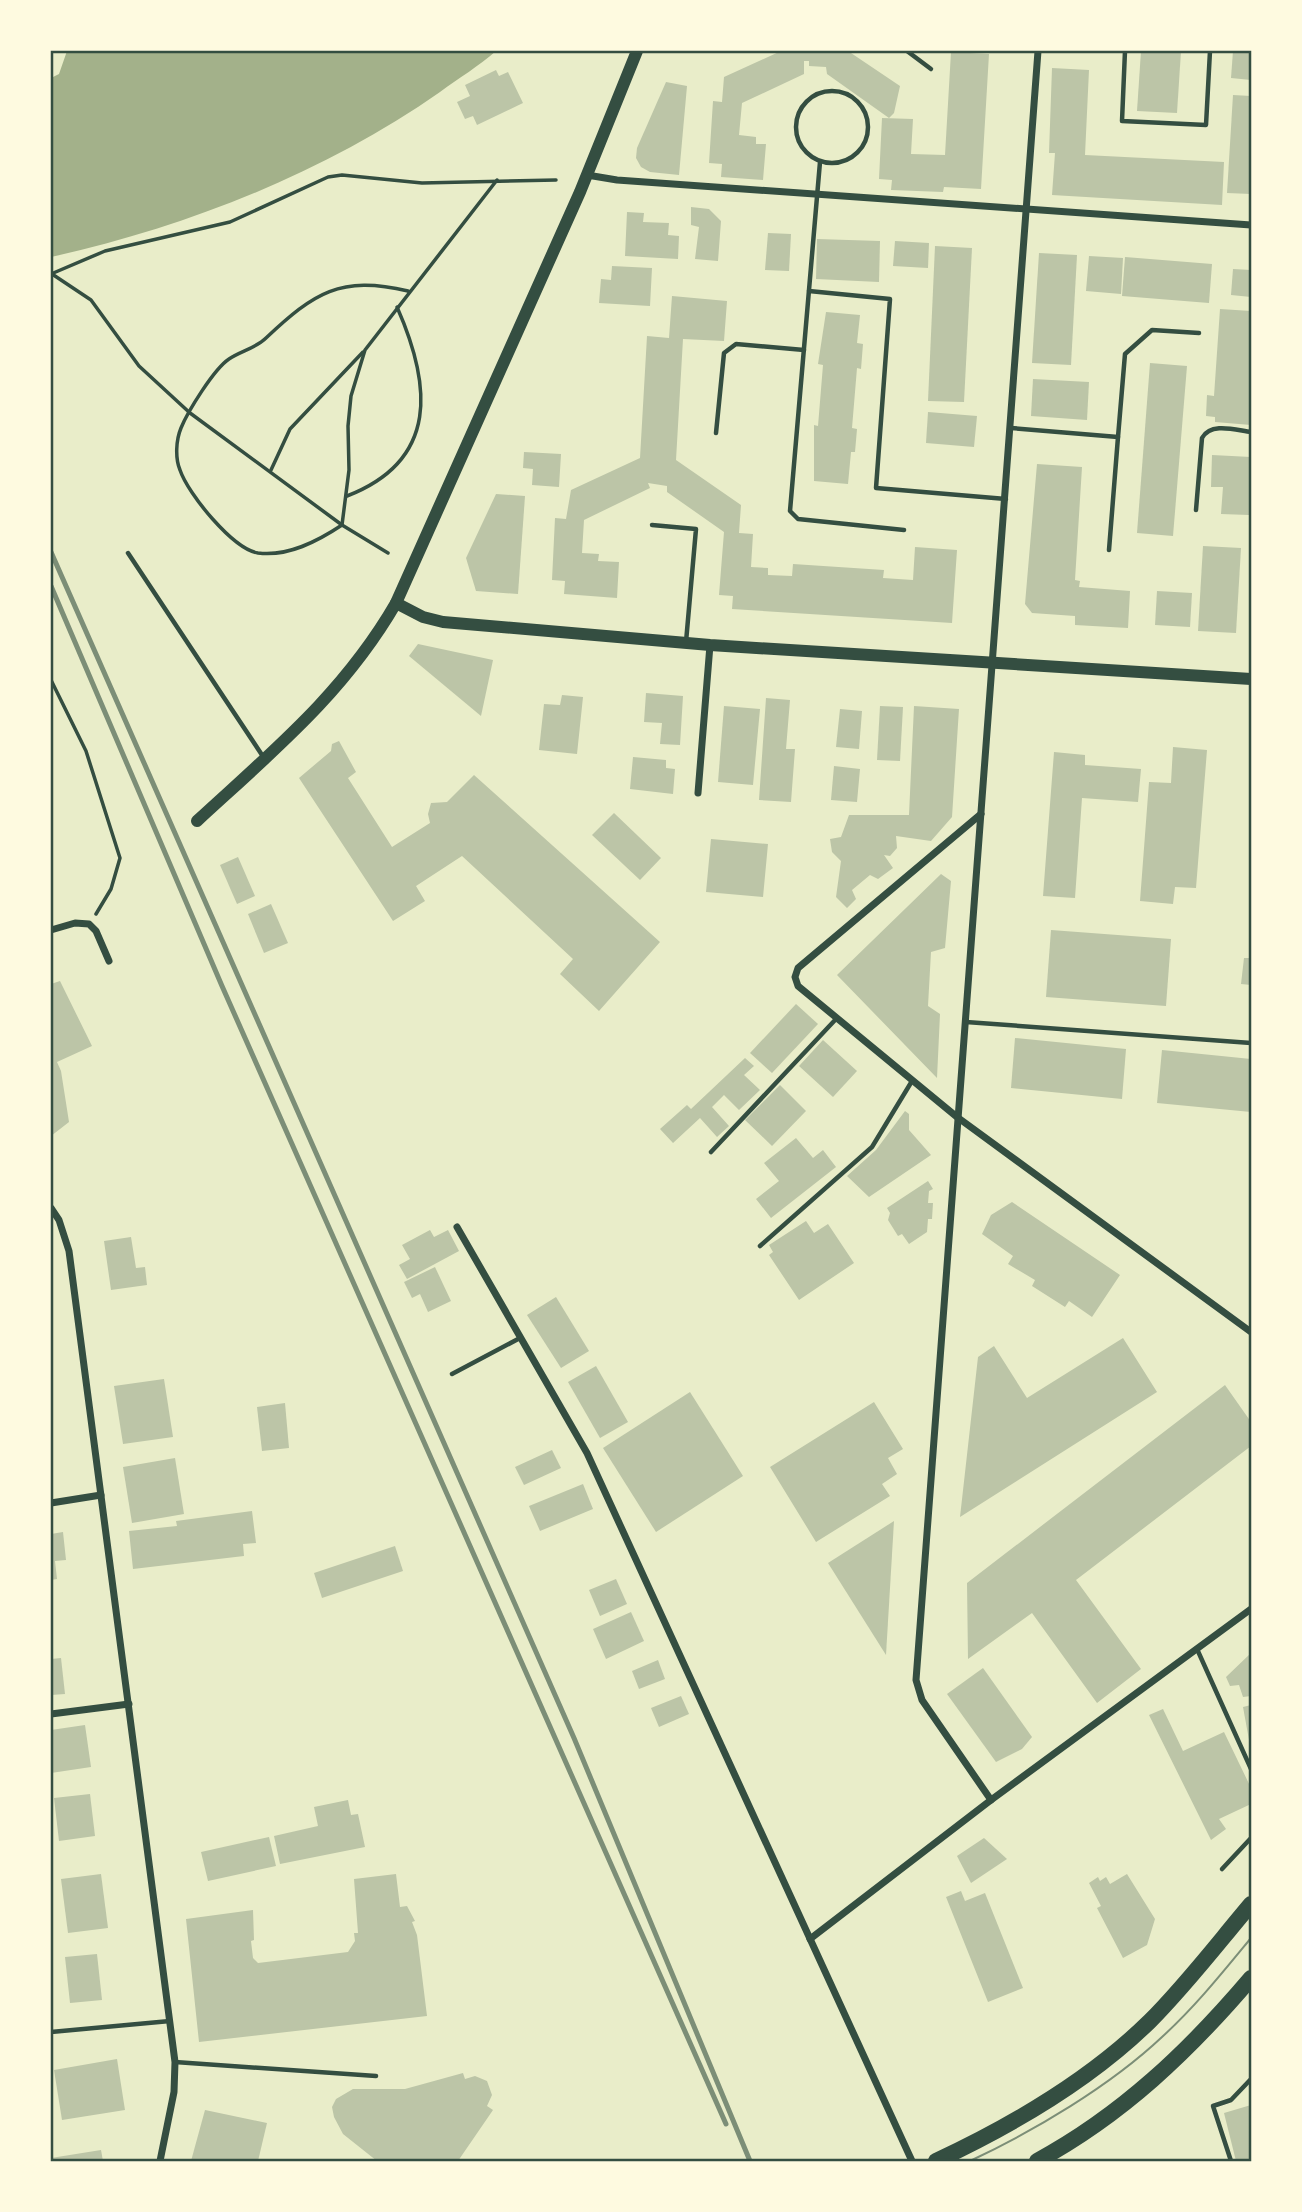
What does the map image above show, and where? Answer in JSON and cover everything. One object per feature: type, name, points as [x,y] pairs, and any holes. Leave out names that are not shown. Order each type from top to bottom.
[{"type":"main road","points":[[936,2161],[996,2132],[1058,2094],[1110,2056],[1147,2024],[1251,1904]]},
{"type":"main road","points":[[1037,2161],[1106,2119],[1177,2061],[1251,1978]]},
{"type":"street","points":[[197,821],[342,683],[397,603],[587,176],[637,51]]},
{"type":"street","points":[[990,1800],[922,1700],[916,1680],[1038,51]]},
{"type":"street","points":[[587,176],[1251,225]]},
{"type":"street","points":[[397,603],[423,617],[443,622],[710,645],[1251,679]]},
{"type":"street","points":[[698,793],[710,645]]},
{"type":"street","points":[[981,814],[798,968],[795,977],[798,986],[957,1117],[1251,1332]]},
{"type":"street","points":[[51,930],[75,923],[89,923],[96,931],[109,961]]},
{"type":"street","points":[[51,1208],[59,1220],[69,1251],[170,2021],[174,2092],[160,2161]]},
{"type":"street","points":[[457,1227],[587,1453],[912,2161]]},
{"type":"street","points":[[51,1503],[101,1495]]},
{"type":"street","points":[[810,1939],[990,1800],[1251,1609]]},
{"type":"street","points":[[51,1713],[129,1704]]},
{"type":"lane","points":[[907,51],[930,69]]},
{"type":"lane","points":[[1125,51],[1122,121],[1206,125],[1210,51]]},
{"type":"lane","points":[[826,91],[849,95],[865,113],[867,137],[854,157],[843,162],[820,163],[809,156],[796,136],[799,112],[805,102],[826,91]]},
{"type":"lane","points":[[820,163],[790,511],[799,519],[904,530]]},
{"type":"lane","points":[[809,291],[890,299],[876,488],[1006,499]]},
{"type":"lane","points":[[1110,550],[1125,354],[1152,330],[1199,334]]},
{"type":"lane","points":[[716,433],[724,353],[728,347],[736,344],[804,350]]},
{"type":"lane","points":[[1011,428],[1118,437]]},
{"type":"lane","points":[[1196,510],[1202,439],[1206,432],[1212,429],[1251,432]]},
{"type":"lane","points":[[652,526],[696,529],[685,643]]},
{"type":"lane","points":[[128,553],[265,759]]},
{"type":"lane","points":[[711,1152],[836,1018]]},
{"type":"lane","points":[[966,1021],[1251,1043]]},
{"type":"lane","points":[[761,1246],[872,1147],[912,1081]]},
{"type":"lane","points":[[452,1374],[520,1338]]},
{"type":"lane","points":[[1197,1649],[1251,1769]]},
{"type":"lane","points":[[1222,1868],[1251,1838]]},
{"type":"lane","points":[[51,2032],[170,2021]]},
{"type":"lane","points":[[174,2062],[376,2076]]},
{"type":"lane","points":[[1231,2161],[1213,2106],[1231,2100],[1251,2079]]},
{"type":"path","points":[[51,274],[105,251],[230,222],[328,177],[342,175],[422,183],[556,180]]},
{"type":"path","points":[[271,470],[290,429],[365,349],[496,180]]},
{"type":"path","points":[[51,274],[91,300],[139,366],[190,413],[271,470],[342,525],[388,554]]},
{"type":"path","points":[[365,349],[351,396],[347,496],[342,525],[326,536],[279,554],[256,553],[241,548],[200,502],[178,468],[177,446],[181,428],[220,366],[259,344],[283,320],[308,302],[343,287],[360,284],[408,291]]},
{"type":"path","points":[[347,496],[378,481],[396,468],[409,452],[418,428],[420,368],[414,346],[396,306]]},
{"type":"path","points":[[51,680],[86,751],[120,858],[104,904],[89,923]]},
{"type":"shaded area","points":[[67,51],[496,51],[396,121],[303,171],[204,213],[102,245],[51,257],[51,78],[59,74]]},
{"type":"building","points":[[781,51],[848,51],[900,86],[894,113],[889,118],[827,74],[826,67],[809,66],[809,61],[804,61],[804,74],[742,103],[739,135],[756,137],[756,144],[766,144],[763,180],[721,177],[722,164],[709,163],[713,101],[722,102],[724,77]]},
{"type":"building","points":[[1141,51],[1181,51],[1177,113],[1137,111]]},
{"type":"building","points":[[1233,51],[1251,51],[1251,80],[1231,78]]},
{"type":"building","points":[[951,52],[989,54],[981,189],[944,187],[943,192],[891,190],[892,180],[879,179],[882,118],[913,119],[911,154],[945,155]]},
{"type":"building","points":[[1052,68],[1089,70],[1085,155],[1224,162],[1222,205],[1052,195],[1055,153],[1049,153]]},
{"type":"building","points":[[496,70],[499,76],[508,72],[523,103],[477,125],[473,116],[465,119],[457,102],[470,96],[465,85]]},
{"type":"building","points":[[666,82],[687,86],[679,175],[650,172],[641,167],[636,158],[637,148]]},
{"type":"building","points":[[1233,95],[1251,96],[1251,194],[1227,193]]},
{"type":"building","points":[[691,207],[709,209],[721,221],[718,261],[695,259],[699,227],[691,225]]},
{"type":"building","points":[[627,212],[644,213],[643,222],[669,223],[668,235],[679,236],[678,259],[625,256]]},
{"type":"building","points":[[768,233],[791,234],[789,271],[765,270]]},
{"type":"building","points":[[817,239],[880,241],[879,282],[816,279]]},
{"type":"building","points":[[895,241],[929,243],[928,268],[893,266]]},
{"type":"building","points":[[935,246],[972,248],[964,402],[928,401]]},
{"type":"building","points":[[1039,253],[1077,255],[1071,365],[1032,363]]},
{"type":"building","points":[[1089,256],[1123,258],[1121,294],[1086,291]]},
{"type":"building","points":[[1125,257],[1212,264],[1209,303],[1122,296]]},
{"type":"building","points":[[612,266],[652,268],[650,306],[599,303],[601,279],[611,280]]},
{"type":"building","points":[[1233,269],[1251,270],[1251,297],[1231,295]]},
{"type":"building","points":[[672,296],[727,301],[724,341],[683,339],[676,460],[741,505],[739,533],[753,534],[751,567],[768,568],[768,575],[792,576],[793,564],[884,570],[883,578],[913,580],[915,547],[957,550],[952,623],[732,609],[733,596],[719,595],[724,532],[667,492],[667,486],[648,483],[650,488],[584,520],[582,553],[599,554],[598,561],[619,562],[617,598],[564,594],[565,581],[552,580],[555,518],[566,519],[571,490],[640,458],[647,336],[669,338]]},
{"type":"building","points":[[1220,309],[1251,311],[1251,425],[1215,422],[1215,417],[1206,416],[1207,395],[1214,396]]},
{"type":"building","points":[[826,312],[860,315],[857,343],[863,344],[861,369],[857,368],[852,428],[857,429],[855,452],[851,452],[848,484],[814,481],[814,425],[818,426],[823,365],[818,364]]},
{"type":"building","points":[[1150,363],[1187,366],[1173,536],[1137,533]]},
{"type":"building","points":[[1033,379],[1089,382],[1087,420],[1031,416]]},
{"type":"building","points":[[928,412],[977,416],[974,447],[926,443]]},
{"type":"building","points":[[524,452],[561,454],[559,487],[532,485],[533,469],[523,468]]},
{"type":"building","points":[[1212,455],[1251,457],[1249,515],[1221,514],[1223,487],[1211,487]]},
{"type":"building","points":[[1037,464],[1082,467],[1075,580],[1080,581],[1079,587],[1130,591],[1128,628],[1075,625],[1075,616],[1032,613],[1025,604]]},
{"type":"building","points":[[496,494],[525,496],[518,594],[476,591],[466,558]]},
{"type":"building","points":[[1203,546],[1241,548],[1236,633],[1198,631]]},
{"type":"building","points":[[1157,591],[1192,593],[1190,627],[1155,625]]},
{"type":"building","points":[[418,644],[493,660],[481,716],[409,656]]},
{"type":"building","points":[[646,693],[683,696],[680,745],[660,744],[662,723],[644,722]]},
{"type":"building","points":[[562,695],[583,697],[577,754],[539,750],[544,704],[560,705]]},
{"type":"building","points":[[766,698],[790,700],[786,749],[795,749],[791,802],[759,800]]},
{"type":"building","points":[[724,706],[760,709],[753,785],[718,782]]},
{"type":"building","points":[[880,706],[903,707],[900,761],[877,760]]},
{"type":"building","points":[[914,706],[959,709],[952,817],[931,841],[896,836],[897,848],[890,856],[884,855],[893,868],[878,879],[870,875],[852,890],[856,899],[847,908],[836,897],[841,861],[832,852],[830,839],[841,837],[849,815],[909,815]]},
{"type":"building","points":[[840,709],[862,711],[859,749],[836,747]]},
{"type":"building","points":[[339,741],[356,772],[348,778],[392,847],[430,823],[428,814],[431,803],[447,802],[474,775],[660,942],[599,1011],[560,974],[573,959],[462,856],[416,886],[425,901],[393,921],[299,778],[331,751],[332,744]]},
{"type":"building","points":[[1173,747],[1207,750],[1196,888],[1175,887],[1173,904],[1140,901],[1149,782],[1171,783]]},
{"type":"building","points":[[1054,752],[1085,755],[1085,765],[1141,769],[1138,802],[1082,798],[1075,898],[1043,896]]},
{"type":"building","points":[[633,757],[666,760],[666,768],[675,769],[673,794],[630,789]]},
{"type":"building","points":[[834,766],[860,769],[857,802],[831,800]]},
{"type":"building","points":[[614,813],[661,858],[640,880],[592,835]]},
{"type":"building","points":[[711,839],[768,844],[763,897],[706,892]]},
{"type":"building","points":[[238,857],[255,896],[237,904],[220,865]]},
{"type":"building","points":[[941,874],[951,881],[945,948],[931,952],[928,1006],[940,1014],[937,1078],[837,975]]},
{"type":"building","points":[[271,904],[288,943],[264,953],[248,914]]},
{"type":"building","points":[[1051,930],[1171,939],[1166,1006],[1046,997]]},
{"type":"building","points":[[1244,958],[1251,958],[1251,985],[1241,984]]},
{"type":"building","points":[[60,981],[92,1046],[57,1062],[61,1071],[69,1122],[51,1136],[51,984]]},
{"type":"building","points":[[796,1004],[818,1024],[772,1073],[750,1053]]},
{"type":"building","points":[[1015,1038],[1126,1049],[1122,1099],[1011,1088]]},
{"type":"building","points":[[823,1040],[857,1071],[833,1097],[799,1066]]},
{"type":"building","points":[[1162,1050],[1251,1059],[1251,1112],[1157,1103]]},
{"type":"building","points":[[745,1058],[754,1066],[744,1075],[760,1090],[739,1110],[724,1095],[712,1107],[729,1126],[717,1137],[700,1118],[673,1143],[660,1129],[687,1105],[691,1109]]},
{"type":"building","points":[[780,1085],[806,1111],[772,1146],[745,1120]]},
{"type":"building","points":[[905,1111],[909,1114],[909,1130],[931,1155],[869,1197],[847,1176],[876,1150]]},
{"type":"building","points":[[796,1138],[813,1158],[823,1150],[836,1167],[771,1218],[756,1199],[779,1181],[764,1163]]},
{"type":"building","points":[[928,1181],[933,1189],[929,1191],[928,1203],[933,1203],[932,1219],[928,1219],[927,1232],[909,1244],[902,1234],[898,1236],[888,1220],[890,1213],[887,1208]]},
{"type":"building","points":[[1012,1202],[1120,1275],[1092,1317],[1069,1301],[1065,1307],[1032,1286],[1035,1280],[1008,1264],[1013,1256],[982,1234],[991,1215]]},
{"type":"building","points":[[806,1221],[814,1233],[828,1224],[854,1263],[799,1300],[769,1255],[773,1252],[769,1245]]},
{"type":"building","points":[[430,1230],[434,1237],[448,1230],[459,1251],[407,1279],[399,1265],[410,1259],[402,1245]]},
{"type":"building","points":[[131,1237],[136,1268],[145,1267],[147,1285],[111,1290],[104,1241]]},
{"type":"building","points":[[435,1267],[451,1301],[428,1312],[420,1294],[412,1298],[404,1282]]},
{"type":"building","points":[[556,1297],[589,1351],[561,1368],[527,1315]]},
{"type":"building","points":[[1123,1338],[1157,1392],[960,1517],[978,1357],[994,1346],[1027,1398]]},
{"type":"building","points":[[596,1366],[628,1422],[600,1438],[568,1382]]},
{"type":"building","points":[[164,1379],[173,1437],[123,1444],[114,1386]]},
{"type":"building","points":[[1225,1385],[1251,1422],[1251,1446],[1076,1580],[1141,1669],[1097,1703],[1032,1613],[968,1659],[967,1583]]},
{"type":"building","points":[[690,1392],[743,1476],[656,1532],[603,1448]]},
{"type":"building","points":[[874,1402],[903,1449],[888,1458],[897,1474],[882,1484],[890,1496],[816,1542],[770,1467]]},
{"type":"building","points":[[285,1403],[289,1448],[262,1451],[257,1407]]},
{"type":"building","points":[[552,1450],[561,1468],[524,1485],[515,1467]]},
{"type":"building","points":[[175,1458],[184,1514],[132,1523],[123,1467]]},
{"type":"building","points":[[583,1484],[593,1509],[540,1531],[529,1506]]},
{"type":"building","points":[[252,1511],[256,1543],[243,1544],[244,1556],[133,1569],[129,1531],[177,1526],[176,1521]]},
{"type":"building","points":[[894,1521],[886,1655],[828,1563]]},
{"type":"building","points":[[63,1532],[66,1560],[55,1561],[57,1579],[51,1580],[51,1534]]},
{"type":"building","points":[[395,1546],[403,1571],[322,1598],[314,1573]]},
{"type":"building","points":[[616,1579],[627,1604],[600,1616],[589,1590]]},
{"type":"building","points":[[631,1612],[644,1641],[606,1659],[593,1629]]},
{"type":"building","points":[[1251,1653],[1251,1696],[1243,1697],[1239,1685],[1230,1686],[1226,1677]]},
{"type":"building","points":[[61,1658],[65,1694],[51,1695],[51,1659]]},
{"type":"building","points":[[658,1660],[665,1679],[639,1689],[632,1671]]},
{"type":"building","points":[[983,1668],[1032,1737],[1022,1749],[996,1762],[947,1694]]},
{"type":"building","points":[[681,1696],[689,1714],[659,1727],[651,1708]]},
{"type":"building","points":[[1251,1705],[1251,1751],[1243,1707]]},
{"type":"building","points":[[1163,1709],[1183,1751],[1224,1732],[1251,1788],[1251,1804],[1219,1819],[1226,1829],[1211,1840],[1149,1715]]},
{"type":"building","points":[[85,1725],[91,1767],[51,1773],[51,1730]]},
{"type":"building","points":[[90,1794],[95,1836],[59,1841],[54,1798]]},
{"type":"building","points":[[348,1800],[351,1815],[358,1814],[365,1847],[280,1864],[274,1836],[318,1826],[314,1807]]},
{"type":"building","points":[[269,1837],[276,1866],[208,1881],[201,1852]]},
{"type":"building","points":[[984,1838],[1007,1859],[971,1883],[957,1856]]},
{"type":"building","points":[[101,1874],[108,1928],[68,1933],[61,1879]]},
{"type":"building","points":[[396,1874],[400,1907],[407,1906],[415,1921],[412,1922],[417,1935],[427,2016],[199,2042],[186,1919],[253,1910],[254,1940],[251,1941],[253,1958],[258,1963],[348,1952],[355,1941],[354,1933],[358,1933],[354,1879]]},
{"type":"building","points":[[1127,1874],[1155,1919],[1147,1945],[1123,1958],[1097,1908],[1101,1906],[1089,1883],[1098,1877],[1100,1881],[1106,1877],[1110,1884]]},
{"type":"building","points":[[961,1891],[965,1901],[985,1893],[1023,1988],[988,2002],[946,1897]]},
{"type":"building","points":[[97,1954],[102,2000],[70,2003],[65,1957]]},
{"type":"building","points":[[117,2059],[125,2110],[62,2120],[54,2070]]},
{"type":"building","points":[[463,2073],[465,2079],[475,2076],[487,2081],[492,2095],[487,2106],[493,2110],[458,2161],[377,2161],[343,2134],[334,2117],[332,2107],[336,2099],[353,2089],[405,2089]]},
{"type":"building","points":[[1251,2105],[1251,2161],[1236,2161],[1224,2113]]},
{"type":"building","points":[[205,2110],[267,2123],[258,2161],[191,2161]]},
{"type":"building","points":[[101,2150],[103,2161],[51,2161],[51,2158]]},
{"type":"tram line","points":[[970,2161],[1020,2136],[1119,2073],[1186,2014],[1251,1938]]},
{"type":"railway","points":[[51,552],[574,1738],[750,2161]]},
{"type":"railway","points":[[51,586],[222,986],[726,2124]]}]
